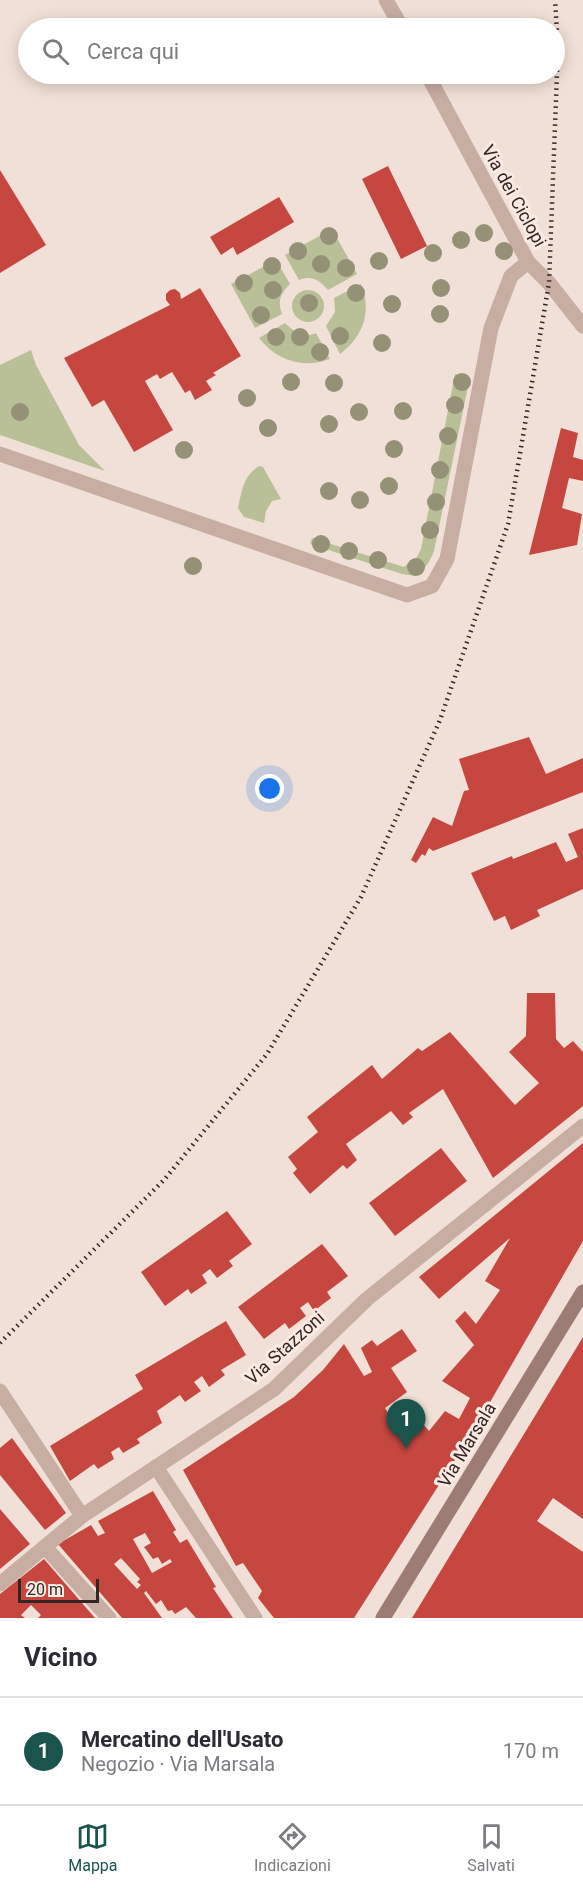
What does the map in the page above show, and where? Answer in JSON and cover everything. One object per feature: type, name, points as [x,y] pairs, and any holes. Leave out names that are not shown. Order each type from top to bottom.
[{"type":"main road","name":"Via Marsala","points":[[383,1618],[583,1292]]},
{"type":"street","points":[[386,0],[396,18]]},
{"type":"street","name":"Via dei Ciclopi","points":[[433,84],[528,262],[549,283],[583,326]]},
{"type":"street","points":[[0,454],[407,595],[432,586],[447,559],[491,328],[511,276],[528,262]]},
{"type":"street","name":"Via Stazzoni","points":[[0,1584],[82,1516],[274,1389],[367,1299],[583,1126]]},
{"type":"street","points":[[0,1390],[82,1516]]},
{"type":"street","points":[[156,1467],[255,1618]]},
{"type":"street","points":[[45,1547],[109,1618]]},
{"type":"green space","points":[[332,229],[357,274],[328,290],[315,279],[299,280],[285,255]]},
{"type":"green space","points":[[276,260],[290,284],[281,298],[282,314],[255,328],[231,284]]},
{"type":"green space","points":[[361,284],[366,304],[364,322],[355,339],[340,354],[326,326],[335,312],[334,298]]},
{"type":"green space","points":[[308,290],[319,295],[324,306],[319,317],[308,322],[297,317],[292,306],[297,295]]},
{"type":"green space","points":[[285,323],[303,335],[316,333],[330,359],[310,363],[291,361],[274,352],[259,338]]},
{"type":"green space","points":[[31,350],[36,365],[79,445],[105,471],[0,435],[0,365]]},
{"type":"green space","points":[[455,374],[470,377],[434,551],[425,568],[416,576],[402,574],[310,544],[312,538],[404,567],[417,557],[421,549]]},
{"type":"green space","points":[[259,466],[263,467],[281,499],[272,501],[266,511],[264,523],[244,517],[238,508],[246,479]]},
{"type":"building","points":[[388,166],[427,246],[401,259],[362,179]]},
{"type":"building","points":[[0,170],[46,245],[0,273]]},
{"type":"building","points":[[279,197],[294,222],[237,255],[233,247],[221,255],[210,237]]},
{"type":"building","points":[[200,288],[241,356],[213,373],[216,375],[206,381],[212,390],[195,400],[190,390],[185,393],[172,372],[160,379],[157,374],[145,381],[173,430],[134,452],[104,400],[92,407],[64,358],[170,305],[166,300],[166,294],[170,290],[175,289],[180,293],[181,299]]},
{"type":"building","points":[[561,428],[578,433],[573,457],[583,460],[583,481],[569,478],[562,508],[582,514],[577,545],[529,555]]},
{"type":"building","points":[[529,737],[546,774],[583,758],[583,792],[433,851],[429,848],[425,856],[422,854],[416,863],[411,860],[433,817],[452,826],[464,791],[469,790],[459,759]]},
{"type":"building","points":[[583,828],[583,889],[537,910],[540,916],[511,930],[505,916],[494,921],[471,873],[512,856],[513,859],[556,842],[566,862],[578,857],[568,834]]},
{"type":"building","points":[[527,993],[555,993],[556,1039],[564,1048],[573,1041],[583,1052],[583,1106],[493,1178],[443,1089],[409,1113],[413,1117],[403,1125],[391,1111],[346,1144],[357,1160],[347,1169],[343,1165],[310,1194],[293,1173],[297,1169],[288,1157],[318,1132],[307,1117],[372,1065],[382,1079],[418,1048],[422,1051],[450,1032],[515,1105],[539,1083],[509,1052],[526,1036]]},
{"type":"building","points":[[583,1143],[583,1241],[474,1430],[354,1618],[274,1618],[258,1598],[262,1591],[243,1563],[236,1566],[183,1470],[294,1397],[323,1370],[344,1344],[364,1376],[372,1372],[361,1348],[372,1340],[377,1346],[402,1329],[417,1351],[391,1368],[407,1392],[385,1408],[395,1424],[403,1418],[412,1431],[423,1424],[429,1431],[445,1411],[459,1419],[470,1398],[442,1381],[474,1345],[455,1321],[465,1311],[476,1324],[500,1290],[485,1281],[510,1238],[439,1299],[419,1277]]},
{"type":"building","points":[[441,1148],[467,1181],[395,1236],[369,1203]]},
{"type":"building","points":[[227,1211],[252,1244],[229,1261],[233,1266],[217,1278],[210,1269],[202,1275],[207,1283],[191,1294],[188,1289],[165,1306],[141,1272]]},
{"type":"building","points":[[322,1244],[348,1276],[327,1292],[331,1298],[314,1311],[308,1302],[300,1308],[306,1316],[289,1329],[285,1323],[264,1339],[238,1307]]},
{"type":"building","points":[[226,1321],[246,1355],[221,1370],[225,1375],[209,1387],[202,1376],[194,1382],[201,1391],[185,1402],[180,1395],[157,1411],[162,1423],[137,1439],[140,1443],[123,1453],[119,1447],[111,1452],[114,1459],[98,1469],[94,1464],[70,1481],[50,1446],[143,1389],[135,1375]]},
{"type":"building","points":[[583,1337],[583,1519],[553,1498],[537,1521],[583,1552],[583,1618],[412,1618]]},
{"type":"building","points":[[12,1438],[66,1513],[45,1530],[0,1475],[0,1448]]},
{"type":"building","points":[[153,1491],[176,1530],[173,1532],[180,1543],[187,1539],[216,1587],[213,1588],[233,1618],[196,1618],[186,1607],[175,1614],[172,1610],[168,1611],[161,1600],[156,1604],[146,1591],[144,1593],[162,1618],[122,1618],[58,1544],[91,1525],[98,1536],[105,1533],[98,1521]],"holes":[[[145,1533],[151,1543],[144,1547],[153,1559],[158,1557],[162,1564],[170,1559],[172,1562],[152,1573],[133,1539]],[[121,1558],[140,1579],[137,1582],[141,1585],[137,1589],[114,1564]]]},
{"type":"building","points":[[0,1509],[30,1544],[0,1569]]},
{"type":"building","points":[[44,1559],[95,1618],[38,1618],[41,1615],[31,1605],[21,1615],[25,1618],[0,1618],[0,1594]]},
{"type":"railway","points":[[555,0],[556,18]]},
{"type":"railway","points":[[0,1343],[164,1180],[267,1054],[361,897],[440,720],[508,524],[549,283],[557,84]]},
{"type":"place","name":"Mercatino dell'Usato","points":[[406,1449]]}]
